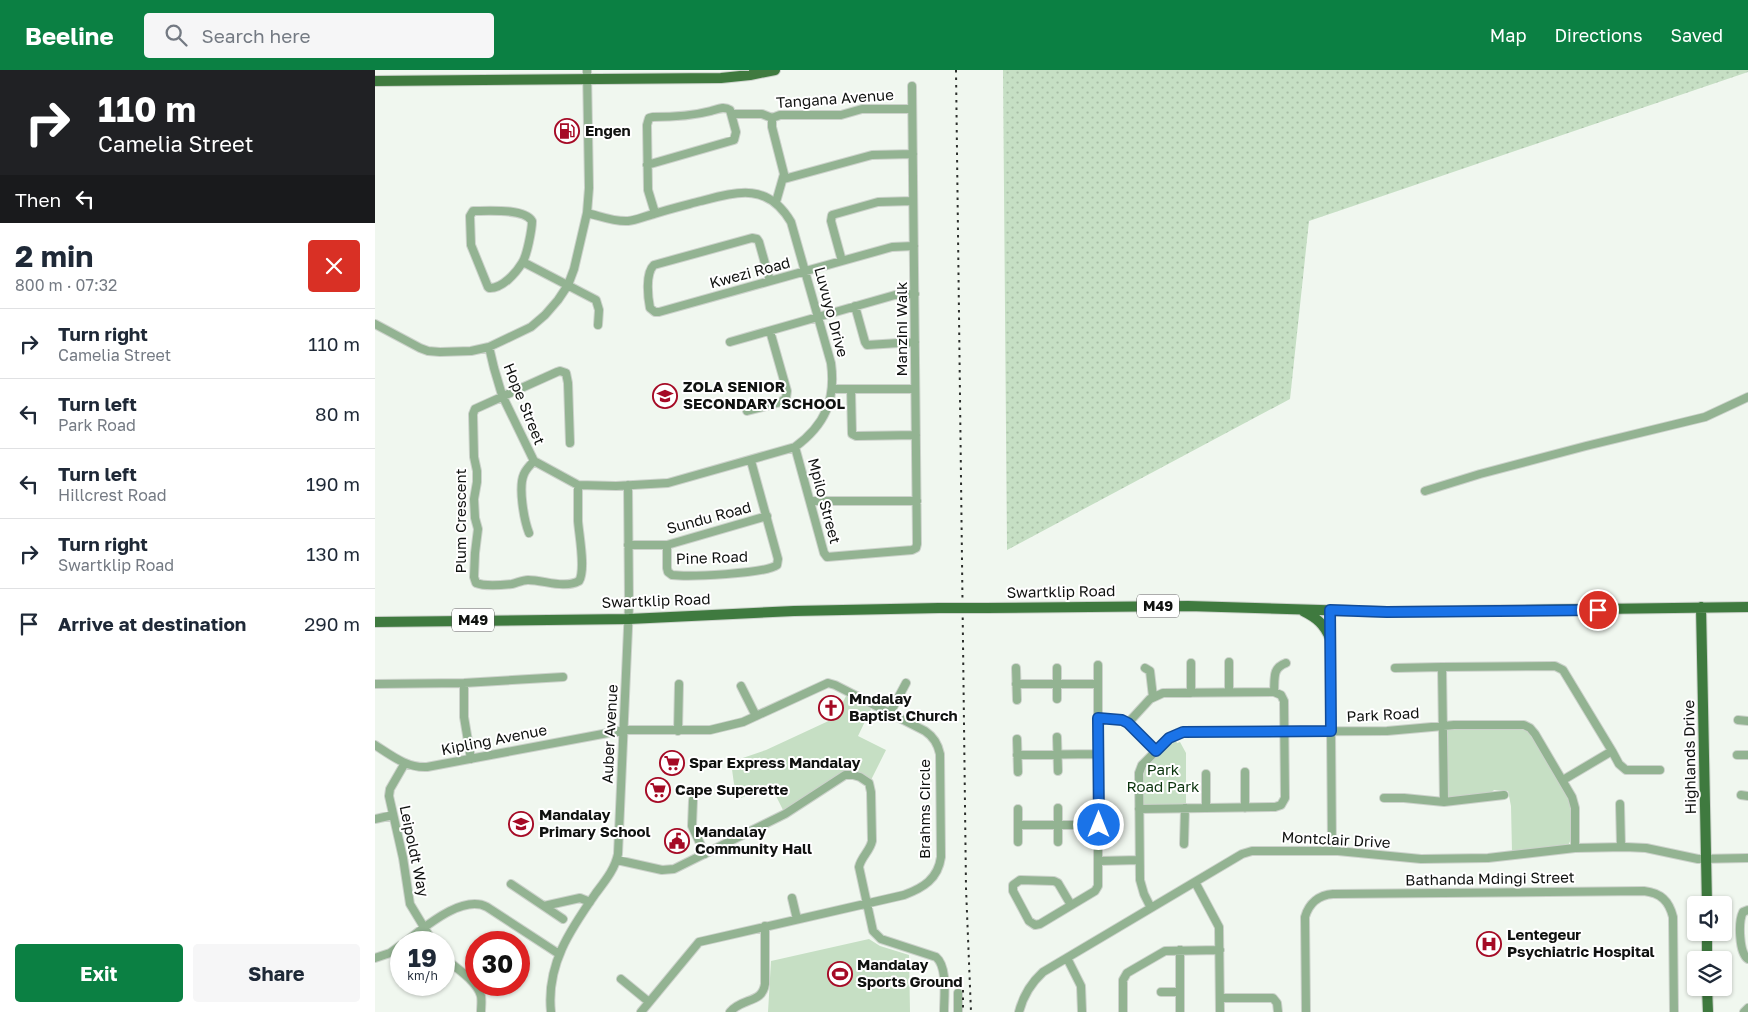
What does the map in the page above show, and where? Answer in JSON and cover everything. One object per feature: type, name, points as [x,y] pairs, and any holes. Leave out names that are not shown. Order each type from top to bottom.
[{"type":"main road","points":[[375,81],[587,74],[721,78],[750,76],[775,70]]},
{"type":"main road","name":"Swartklip Road","points":[[375,622],[629,619],[794,611],[939,608],[1188,606],[1387,612],[1633,610],[1701,607],[1748,608]]},
{"type":"main road","name":"Highlands Drive","points":[[1701,607],[1707,896]]},
{"type":"main road","points":[[1299,609],[1317,618],[1326,628],[1330,638]]},
{"type":"main road","points":[[1707,996],[1707,1012]]},
{"type":"street","points":[[375,324],[428,351],[471,351],[489,347],[531,327],[558,300],[568,285],[574,269],[587,213],[589,188],[587,74]]},
{"type":"street","name":"Manzini Walk","points":[[831,557],[912,550],[917,544],[912,86]]},
{"type":"street","name":"Tangana Avenue","points":[[647,165],[647,124],[650,117],[690,116],[721,108],[729,111],[762,114],[772,118],[780,115],[841,115],[862,109],[911,109]]},
{"type":"street","points":[[655,213],[648,190],[647,165],[735,140],[737,136],[729,111]]},
{"type":"street","points":[[587,213],[621,221],[742,192],[761,195],[776,202],[784,179],[772,128],[772,118]]},
{"type":"street","points":[[784,179],[872,155],[913,154]]},
{"type":"street","points":[[842,261],[831,221],[832,216],[879,202],[913,201]]},
{"type":"street","name":"Luvuyo Drive","points":[[628,486],[668,484],[795,447],[805,439],[821,420],[828,408],[833,389],[831,363],[791,222],[776,202]]},
{"type":"street","points":[[503,211],[529,216],[532,224],[523,262],[501,286],[489,288],[471,249],[471,212],[503,211]]},
{"type":"street","name":"Kwezi Road","points":[[771,281],[759,242],[757,239],[751,238],[651,268],[649,273],[649,304],[652,311],[659,312],[805,272],[892,247],[914,246]]},
{"type":"street","points":[[523,262],[596,300],[599,310],[598,325]]},
{"type":"street","points":[[730,342],[895,295],[915,294]]},
{"type":"street","points":[[855,306],[867,345],[915,342]]},
{"type":"street","points":[[747,411],[781,402],[787,398],[787,391],[770,331]]},
{"type":"street","name":"Hope Street","points":[[489,347],[502,395],[534,461],[578,485],[628,486]]},
{"type":"street","points":[[502,395],[557,372],[563,371],[566,373],[570,443]]},
{"type":"street","points":[[833,389],[915,389]]},
{"type":"street","points":[[851,390],[852,434],[856,436],[916,435]]},
{"type":"street","name":"Plum Crescent","points":[[502,395],[477,407],[473,414],[473,452],[477,477],[474,513],[478,529],[474,577],[477,583],[485,585],[513,584],[528,580],[573,584],[579,581],[581,573],[578,485]]},
{"type":"street","points":[[1425,491],[1479,474],[1586,446],[1705,418],[1748,397]]},
{"type":"street","name":"Mpilo Street","points":[[795,447],[824,553],[827,557],[831,557]]},
{"type":"street","points":[[751,460],[767,516]]},
{"type":"street","points":[[529,533],[524,519],[522,479],[534,461]]},
{"type":"street","name":"Auber Avenue","points":[[551,1012],[550,986],[559,954],[573,925],[613,870],[617,860],[629,619],[628,486]]},
{"type":"street","points":[[810,501],[917,500]]},
{"type":"street","name":"Sundu Road","points":[[629,545],[667,545],[767,516]]},
{"type":"street","name":"Pine Road","points":[[667,545],[668,572],[676,576],[723,574],[770,568],[777,565],[778,559],[767,516]]},
{"type":"street","points":[[1330,610],[1331,850]]},
{"type":"street","points":[[1229,662],[1229,692]]},
{"type":"street","points":[[1274,692],[1276,670],[1286,662]]},
{"type":"street","points":[[1191,663],[1191,693]]},
{"type":"street","points":[[1071,905],[1058,883],[1054,880],[1020,880],[1013,885],[1013,891],[1033,925],[1040,924],[1071,905],[1097,889],[1099,883],[1098,665]]},
{"type":"street","points":[[1395,668],[1555,666],[1561,668],[1566,673],[1619,764],[1626,770],[1660,770]]},
{"type":"street","points":[[1016,668],[1017,700]]},
{"type":"street","points":[[1057,668],[1057,699]]},
{"type":"street","points":[[1145,668],[1151,673],[1153,697]]},
{"type":"street","points":[[1442,668],[1444,802]]},
{"type":"street","points":[[375,684],[464,683],[563,677]]},
{"type":"street","points":[[464,683],[465,717],[471,759]]},
{"type":"street","name":"Brahms Circle","points":[[624,730],[711,730],[737,724],[828,683],[929,734],[938,746],[940,754],[940,861],[933,878],[922,887],[904,895],[699,942],[641,1012]]},
{"type":"street","points":[[890,713],[906,683]]},
{"type":"street","points":[[678,731],[679,684]]},
{"type":"street","points":[[1016,684],[1098,684]]},
{"type":"street","points":[[741,686],[756,716]]},
{"type":"street","points":[[1128,723],[1153,697],[1163,693],[1274,692],[1281,695],[1284,701],[1284,801],[1277,807],[1139,808]]},
{"type":"street","points":[[1098,718],[1122,720],[1128,723],[1156,751]]},
{"type":"street","points":[[1737,720],[1748,721]]},
{"type":"street","name":"Park Road","points":[[1151,908],[1141,887],[1139,860],[1140,770],[1142,765],[1169,738],[1183,732],[1387,731],[1443,726],[1518,724],[1527,726],[1535,734],[1574,802],[1575,848]]},
{"type":"street","name":"Kipling Avenue","points":[[375,745],[405,764],[427,767],[624,730]]},
{"type":"street","points":[[1057,737],[1057,771]]},
{"type":"street","points":[[1017,739],[1018,772]]},
{"type":"street","points":[[1563,780],[1612,751]]},
{"type":"street","points":[[1017,755],[1098,754]]},
{"type":"street","points":[[1737,755],[1748,755]]},
{"type":"street","name":"Leipoldt Way","points":[[405,764],[389,792],[403,858],[410,904],[426,931]]},
{"type":"street","points":[[1245,772],[1245,808]]},
{"type":"street","points":[[1206,774],[1206,808]]},
{"type":"street","points":[[617,860],[666,870],[674,869],[785,814],[841,776],[853,775],[867,780],[871,792],[872,841],[859,867],[873,931],[879,938],[936,957],[940,961],[943,968],[944,1012]]},
{"type":"street","points":[[1385,798],[1444,802],[1504,795]]},
{"type":"street","points":[[693,800],[692,826],[705,854]]},
{"type":"street","points":[[1620,804],[1621,847]]},
{"type":"street","points":[[1058,808],[1058,842]]},
{"type":"street","points":[[1185,808],[1185,844]]},
{"type":"street","points":[[1018,809],[1018,842]]},
{"type":"street","points":[[375,819],[393,815]]},
{"type":"street","points":[[1018,826],[1099,825]]},
{"type":"street","name":"Montclair Drive","points":[[1019,1012],[1023,998],[1033,981],[1043,972],[1248,851],[1331,850],[1421,859],[1488,858],[1575,848],[1621,847],[1646,848],[1690,858],[1748,858]]},
{"type":"street","points":[[1099,861],[1139,860]]},
{"type":"street","points":[[1195,882],[1219,924],[1220,1012]]},
{"type":"street","points":[[511,884],[563,919]]},
{"type":"street","name":"Bathanda Mdingi Street","points":[[1306,1012],[1305,917],[1311,904],[1323,895],[1626,891],[1652,892],[1665,899],[1671,909],[1673,917],[1674,1012]]},
{"type":"street","points":[[543,906],[580,898],[590,902]]},
{"type":"street","points":[[792,898],[797,919]]},
{"type":"street","points":[[420,931],[451,910],[481,904],[559,954]]},
{"type":"street","points":[[1748,910],[1741,915],[1741,950],[1748,959]]},
{"type":"street","points":[[730,1012],[740,1003],[755,998],[763,992],[765,984],[765,926]]},
{"type":"street","points":[[1180,950],[1180,1012]]},
{"type":"street","points":[[1123,1012],[1123,980],[1125,974],[1163,951],[1220,950]]},
{"type":"street","points":[[375,958],[390,953]]},
{"type":"street","points":[[1067,958],[1081,986],[1082,1012]]},
{"type":"street","points":[[455,966],[464,973],[478,989],[481,996],[481,1012]]},
{"type":"street","points":[[621,979],[649,1002]]},
{"type":"street","points":[[1161,992],[1180,992]]},
{"type":"street","points":[[958,993],[958,1012]]},
{"type":"street","points":[[1220,998],[1273,998],[1277,1004],[1278,1012]]},
{"type":"street","points":[[1744,1012],[1748,1008]]},
{"type":"green space","points":[[1003,70],[1748,70],[1748,72],[1309,221],[1290,399],[1007,550]]},
{"type":"green space","points":[[847,694],[872,707],[858,736],[886,750],[871,780],[855,772],[841,773],[784,812],[770,784],[741,798],[734,784],[731,762],[766,750],[835,718]]},
{"type":"green space","points":[[1522,727],[1530,732],[1569,798],[1572,815],[1572,836],[1568,845],[1512,852],[1511,806],[1508,791],[1494,790],[1490,794],[1451,799],[1446,794],[1447,730],[1449,728]]},
{"type":"green space","name":"Park Road Park","points":[[1174,737],[1177,743],[1180,742],[1186,753],[1186,806],[1145,806],[1143,805],[1142,769]]},
{"type":"green space","name":"Mandalay Sports Ground","points":[[869,939],[880,946],[909,955],[910,1012],[768,1012],[771,961]]},
{"type":"railway","points":[[956,70],[966,888],[971,1012]]},
{"type":"railway","points":[[963,990],[963,1012]]},
{"type":"place","name":"Engen","points":[[567,131]]},
{"type":"place","name":"ZOLA SENIOR SECONDARY SCHOOL","points":[[665,396]]},
{"type":"place","name":"Mndalay Baptist Church","points":[[831,708]]},
{"type":"place","name":"Spar Express Mandalay","points":[[672,763]]},
{"type":"place","name":"Cape Superette","points":[[658,790]]},
{"type":"place","name":"Mandalay Primary School","points":[[521,824]]},
{"type":"place","name":"Mandalay Community Hall","points":[[677,841]]},
{"type":"place","name":"Lentegeur Psychiatric Hospital","points":[[1489,944]]},
{"type":"place","name":"Mandalay Sports Ground","points":[[840,974]]},
{"type":"route","points":[[1099,825],[1098,718],[1122,720],[1128,723],[1156,751],[1169,738],[1183,732],[1331,731],[1330,610],[1387,612],[1598,610]]}]
